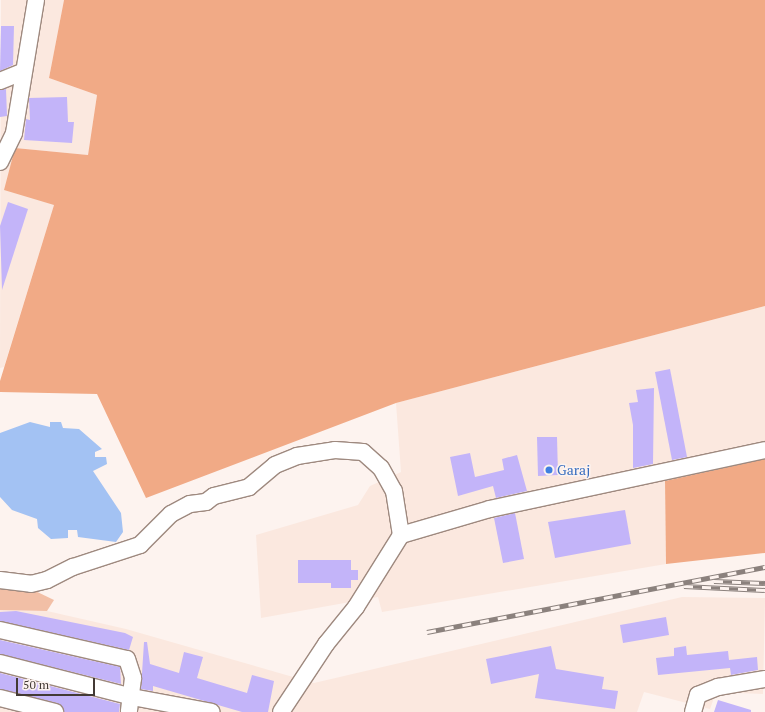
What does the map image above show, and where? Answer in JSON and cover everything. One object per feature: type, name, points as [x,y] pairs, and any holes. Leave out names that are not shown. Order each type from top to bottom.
[{"type":"street","points":[[1,157],[14,133],[22,72],[36,0]]},
{"type":"street","points":[[0,81],[22,72]]},
{"type":"street","points":[[0,580],[31,584],[47,580],[73,567],[140,545],[171,514],[190,504],[206,502],[214,496],[249,487],[275,465],[297,456],[335,450],[363,452],[381,468],[394,491],[401,535],[356,607],[282,709]]},
{"type":"street","points":[[401,535],[490,509],[765,450]]},
{"type":"street","points":[[0,630],[127,659],[133,678],[130,704]]},
{"type":"street","points":[[0,663],[130,704],[212,712]]},
{"type":"street","points":[[693,712],[698,695],[718,687],[765,679]]},
{"type":"street","points":[[0,698],[55,712]]},
{"type":"shaded area","points":[[1,0],[64,0],[49,78],[97,95],[88,155],[15,148],[54,205],[4,367],[0,368]]},
{"type":"shaded area","points":[[64,0],[765,0],[765,306],[396,403],[146,498],[97,394],[0,392],[0,381],[54,205],[4,190],[15,148],[88,155],[97,95],[49,78]]},
{"type":"shaded area","points":[[765,306],[765,459],[665,481],[666,564],[382,612],[378,597],[261,618],[256,535],[358,505],[370,486],[401,472],[396,403]]},
{"type":"shaded area","points":[[765,459],[765,553],[666,564],[665,481]]},
{"type":"shaded area","points":[[0,584],[29,588],[54,600],[47,611],[0,610]]},
{"type":"shaded area","points":[[682,597],[765,598],[763,694],[716,692],[710,709],[644,692],[637,712],[0,712],[0,610],[47,611],[126,629],[314,683]]},
{"type":"water","points":[[30,422],[50,427],[50,422],[61,422],[63,428],[79,429],[102,449],[95,452],[95,457],[106,457],[107,464],[93,471],[121,513],[123,532],[116,542],[78,537],[77,530],[68,530],[68,538],[51,539],[38,528],[37,519],[12,510],[0,497],[0,433]]},
{"type":"building","points":[[1,26],[14,26],[13,65],[0,71]]},
{"type":"building","points":[[6,89],[7,116],[0,117],[0,90]]},
{"type":"building","points":[[67,97],[68,122],[74,122],[72,143],[24,140],[26,119],[30,120],[29,98]]},
{"type":"building","points":[[8,202],[28,209],[2,290],[0,226]]},
{"type":"building","points":[[670,369],[687,457],[672,460],[655,372]]},
{"type":"building","points":[[654,388],[653,464],[633,468],[633,425],[629,403],[638,402],[636,390]]},
{"type":"building","points":[[537,437],[557,437],[558,475],[538,476]]},
{"type":"building","points":[[470,453],[475,477],[504,470],[502,459],[517,455],[527,491],[496,498],[493,486],[458,496],[450,457]]},
{"type":"building","points":[[625,510],[631,544],[555,558],[548,522]]},
{"type":"building","points":[[515,513],[524,559],[503,563],[494,518]]},
{"type":"building","points":[[298,560],[351,560],[351,570],[358,570],[358,580],[351,580],[351,588],[331,588],[331,583],[298,583]]},
{"type":"building","points":[[16,611],[125,633],[133,637],[129,650],[0,621],[0,612]]},
{"type":"building","points":[[666,617],[669,635],[623,643],[620,625]]},
{"type":"building","points":[[0,640],[120,667],[121,684],[0,654]]},
{"type":"building","points":[[144,642],[147,642],[150,664],[179,673],[184,652],[203,657],[197,678],[247,693],[252,675],[274,681],[268,712],[242,712],[153,686],[153,691],[141,689]]},
{"type":"building","points":[[551,646],[556,669],[604,677],[602,689],[618,691],[615,709],[535,698],[539,674],[491,684],[486,659]]},
{"type":"building","points":[[686,646],[687,655],[728,651],[729,660],[757,657],[758,670],[731,675],[730,668],[658,675],[656,658],[674,656],[674,648]]},
{"type":"building","points":[[0,673],[120,704],[119,712],[64,712],[57,703],[0,689]]},
{"type":"building","points":[[718,700],[751,710],[751,712],[714,712]]},
{"type":"railway","points":[[427,632],[765,567]]},
{"type":"railway","points":[[714,581],[765,583]]},
{"type":"railway","points":[[684,586],[765,590]]},
{"type":"place","name":"Garaj","points":[[549,470]]}]
